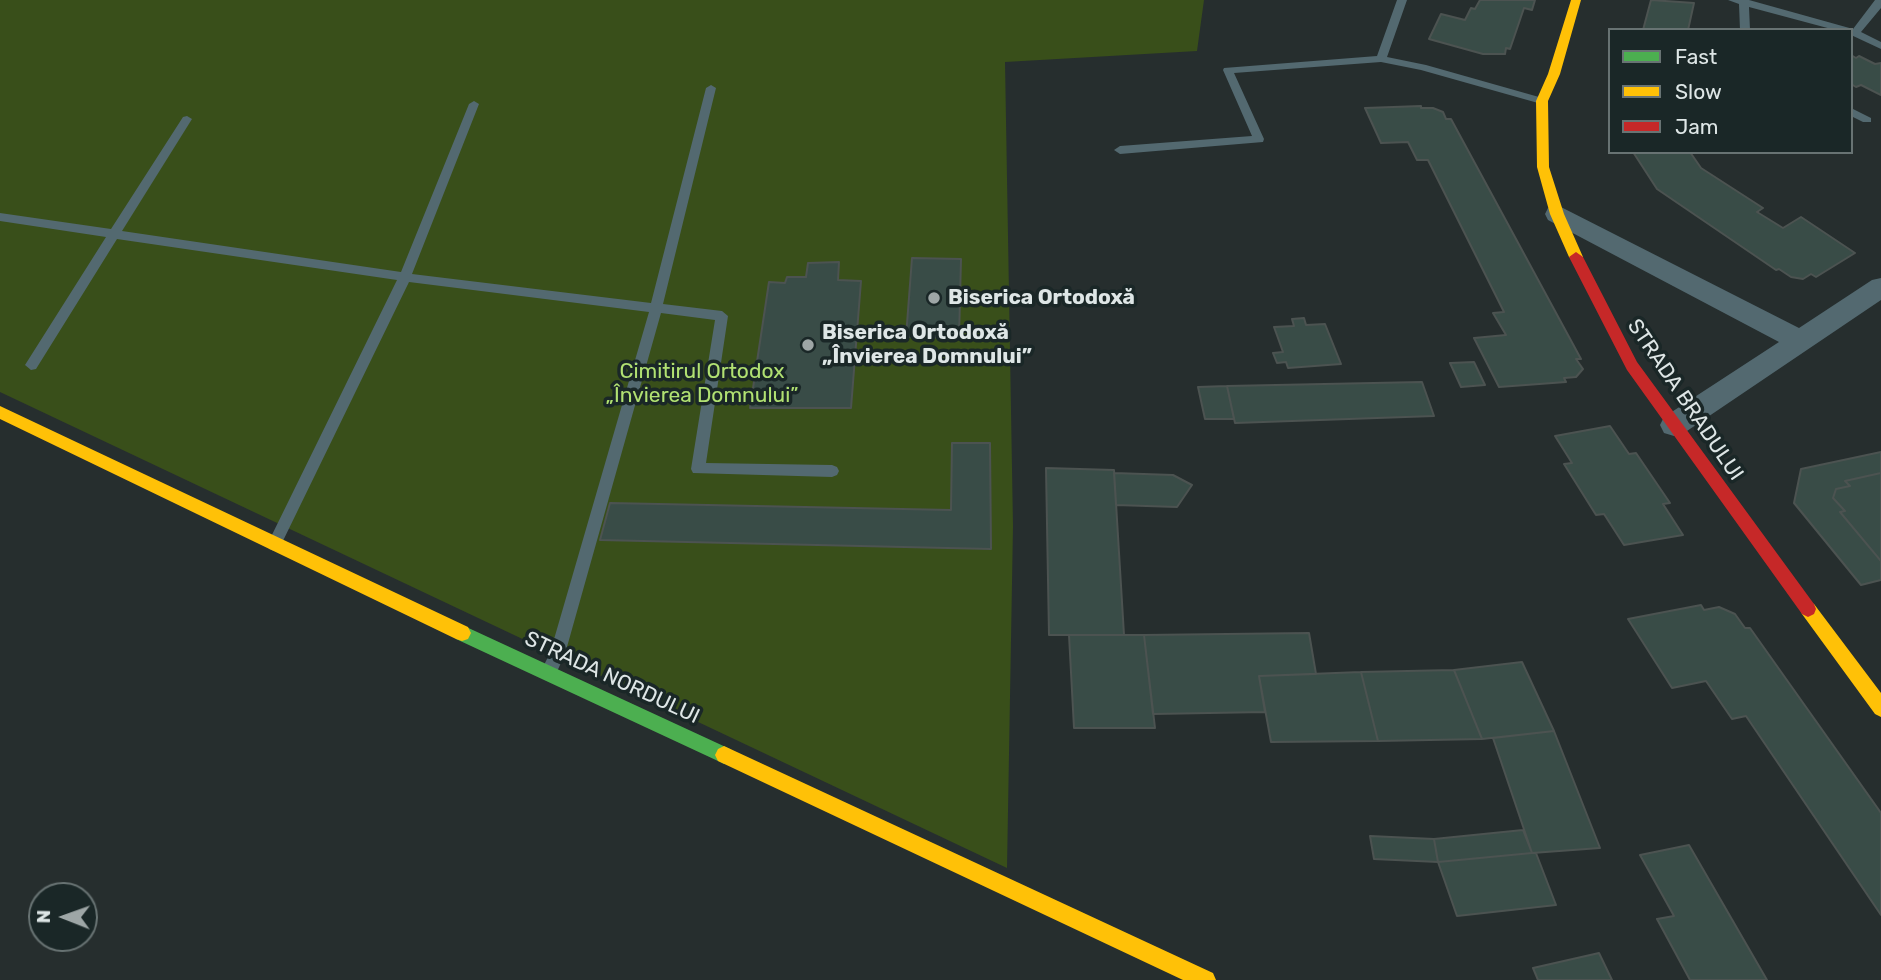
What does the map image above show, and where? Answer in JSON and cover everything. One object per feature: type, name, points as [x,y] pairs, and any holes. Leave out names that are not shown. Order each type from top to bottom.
[{"type":"street","name":"STRADA BRADULUI","points":[[1576,0],[1554,75],[1542,102],[1543,167],[1557,214],[1578,262],[1632,366],[1752,535],[1881,708]]},
{"type":"street","points":[[1557,214],[1799,340]]},
{"type":"street","points":[[1674,425],[1881,288]]},
{"type":"street","name":"STRADA NORDULUI","points":[[0,412],[274,545],[549,671],[1206,980]]},
{"type":"lane","points":[[1381,59],[1402,0]]},
{"type":"lane","points":[[1853,29],[1877,7],[1880,0]]},
{"type":"lane","points":[[1745,28],[1740,1],[1841,28]]},
{"type":"lane","points":[[1853,32],[1881,46]]},
{"type":"lane","points":[[1120,150],[1259,139],[1228,70],[1381,59],[1422,67],[1542,102]]},
{"type":"lane","points":[[549,671],[557,654],[656,308],[712,88]]},
{"type":"lane","points":[[274,545],[405,277],[474,104]]},
{"type":"lane","points":[[1853,112],[1867,120]]},
{"type":"lane","points":[[32,365],[187,119]]},
{"type":"lane","points":[[0,217],[405,277],[722,316],[698,469],[832,471]]},
{"type":"green space","name":"Cimitirul Ortodox „Învierea Domnului”","points":[[0,0],[1204,0],[1197,51],[1005,62],[1013,526],[1007,868],[0,392]]},
{"type":"building","points":[[1480,0],[1535,0],[1532,10],[1524,8],[1510,49],[1506,48],[1505,54],[1483,54],[1429,39],[1441,14],[1465,20],[1471,8],[1475,9]]},
{"type":"building","points":[[1651,0],[1694,3],[1688,28],[1644,28]]},
{"type":"building","points":[[1853,56],[1859,56],[1875,64],[1881,63],[1881,95],[1861,85],[1853,85]]},
{"type":"building","points":[[1421,106],[1443,112],[1446,119],[1451,119],[1581,359],[1576,359],[1583,369],[1576,377],[1564,378],[1566,382],[1499,387],[1474,338],[1506,335],[1493,313],[1504,312],[1428,160],[1417,160],[1408,142],[1381,143],[1365,108]]},
{"type":"building","points":[[1634,154],[1691,154],[1701,168],[1763,208],[1757,212],[1783,228],[1801,217],[1855,253],[1816,277],[1811,274],[1803,279],[1791,277],[1779,269],[1776,270],[1657,189]]},
{"type":"building","name":"Biserica Ortodoxă","points":[[912,258],[961,259],[959,338],[906,337]]},
{"type":"building","name":"Biserica Ortodoxă „Învierea Domnului”","points":[[839,262],[838,280],[861,281],[851,408],[750,408],[769,282],[785,283],[787,277],[806,277],[808,263]]},
{"type":"building","points":[[1304,318],[1306,325],[1325,324],[1341,364],[1288,368],[1286,362],[1277,363],[1273,353],[1283,352],[1274,327],[1294,326],[1292,319]]},
{"type":"building","points":[[1474,362],[1485,385],[1461,387],[1450,363]]},
{"type":"building","points":[[1422,382],[1434,416],[1235,423],[1227,386]]},
{"type":"building","points":[[1227,386],[1234,419],[1205,419],[1198,387]]},
{"type":"building","points":[[1610,426],[1629,454],[1636,453],[1670,503],[1663,504],[1683,535],[1624,545],[1604,514],[1596,515],[1564,464],[1572,463],[1555,436]]},
{"type":"building","points":[[952,443],[990,443],[991,549],[600,540],[610,503],[951,510]]},
{"type":"building","points":[[1881,452],[1881,473],[1845,481],[1850,486],[1836,489],[1833,498],[1845,511],[1840,512],[1881,561],[1881,580],[1861,585],[1794,503],[1801,469]]},
{"type":"building","points":[[1046,468],[1114,470],[1124,635],[1049,635]]},
{"type":"building","points":[[1114,473],[1173,475],[1192,485],[1177,507],[1116,505]]},
{"type":"building","points":[[1881,473],[1881,561],[1840,512],[1845,511],[1833,498],[1836,489],[1850,486],[1845,481]]},
{"type":"building","points":[[1701,605],[1704,610],[1719,607],[1735,614],[1745,628],[1750,628],[1881,813],[1881,915],[1746,716],[1732,719],[1706,681],[1672,688],[1628,619]]},
{"type":"building","points":[[1309,633],[1316,674],[1259,676],[1265,712],[1153,714],[1144,635]]},
{"type":"building","points":[[1069,635],[1144,635],[1155,728],[1074,728]]},
{"type":"building","points":[[1522,662],[1554,731],[1482,739],[1454,670]]},
{"type":"building","points":[[1454,670],[1482,739],[1378,741],[1361,672]]},
{"type":"building","points":[[1361,672],[1378,741],[1271,742],[1259,676]]},
{"type":"building","points":[[1554,731],[1600,848],[1532,853],[1493,738]]},
{"type":"building","points":[[1523,830],[1532,853],[1438,862],[1434,839]]},
{"type":"building","points":[[1370,836],[1434,839],[1438,862],[1374,859]]},
{"type":"building","points":[[1689,845],[1767,980],[1690,980],[1657,919],[1674,916],[1640,855]]},
{"type":"building","points":[[1536,853],[1556,905],[1457,916],[1438,862]]},
{"type":"building","points":[[1599,953],[1612,980],[1538,980],[1533,968]]},
{"type":"traffic: fast","points":[[462,633],[724,755]]},
{"type":"traffic: slow","points":[[1576,0],[1554,74],[1542,101],[1543,167],[1557,214],[1576,257]]},
{"type":"traffic: slow","points":[[0,412],[462,633]]},
{"type":"traffic: slow","points":[[1808,609],[1881,708]]},
{"type":"traffic: slow","points":[[724,755],[1206,980]]},
{"type":"traffic: jam","points":[[1576,257],[1632,366],[1808,609]]},
{"type":"place","name":"Biserica Ortodoxă","points":[[934,298]]},
{"type":"place","name":"Biserica Ortodoxă „Învierea Domnului”","points":[[808,345]]}]
